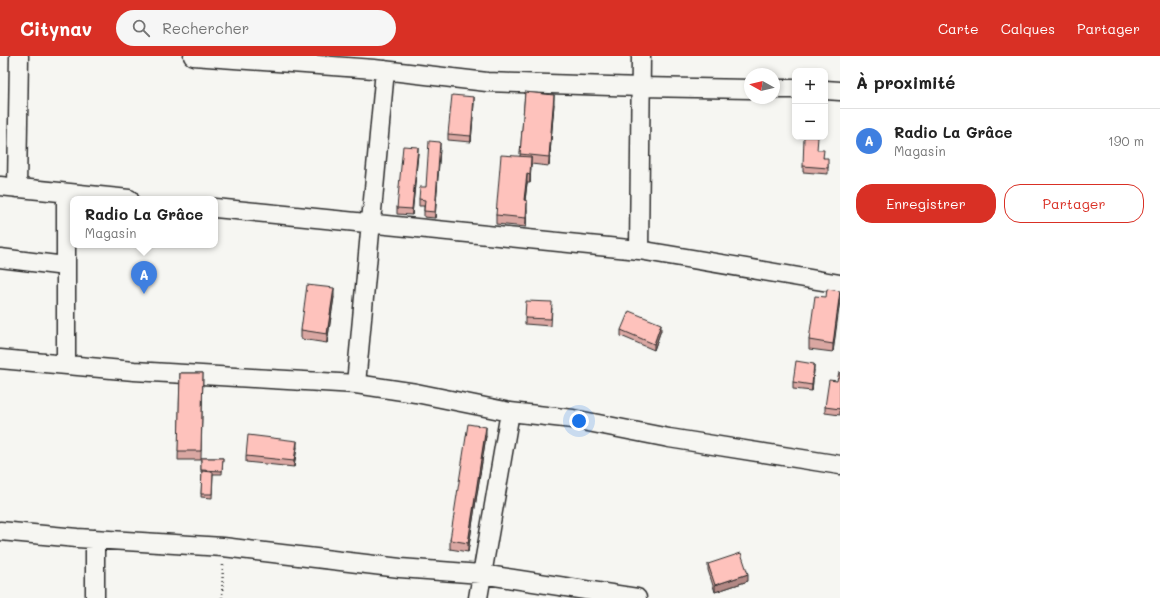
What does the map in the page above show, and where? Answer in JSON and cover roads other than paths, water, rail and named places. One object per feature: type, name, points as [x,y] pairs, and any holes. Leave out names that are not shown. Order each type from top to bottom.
[{"type":"street","points":[[19,56],[8,187],[98,196]]},
{"type":"street","points":[[192,56],[378,65],[487,82],[641,88],[744,88]]},
{"type":"street","points":[[639,250],[641,56]]},
{"type":"street","points":[[356,384],[370,224],[378,65]]},
{"type":"street","points":[[780,89],[792,89]]},
{"type":"street","points":[[828,90],[840,91]]},
{"type":"street","points":[[66,193],[66,365]]},
{"type":"street","points":[[218,208],[639,250],[840,284]]},
{"type":"street","points":[[0,258],[65,266]]},
{"type":"street","points":[[0,359],[134,372],[356,384],[416,393],[510,412],[573,419],[669,438],[840,466]]},
{"type":"street","points":[[478,598],[510,412]]},
{"type":"street","points":[[0,531],[223,547],[400,568],[482,574],[637,598]]},
{"type":"street","points":[[95,539],[96,598]]},
{"type":"place","name":"Radio La Grâce","points":[[144,294]]}]
